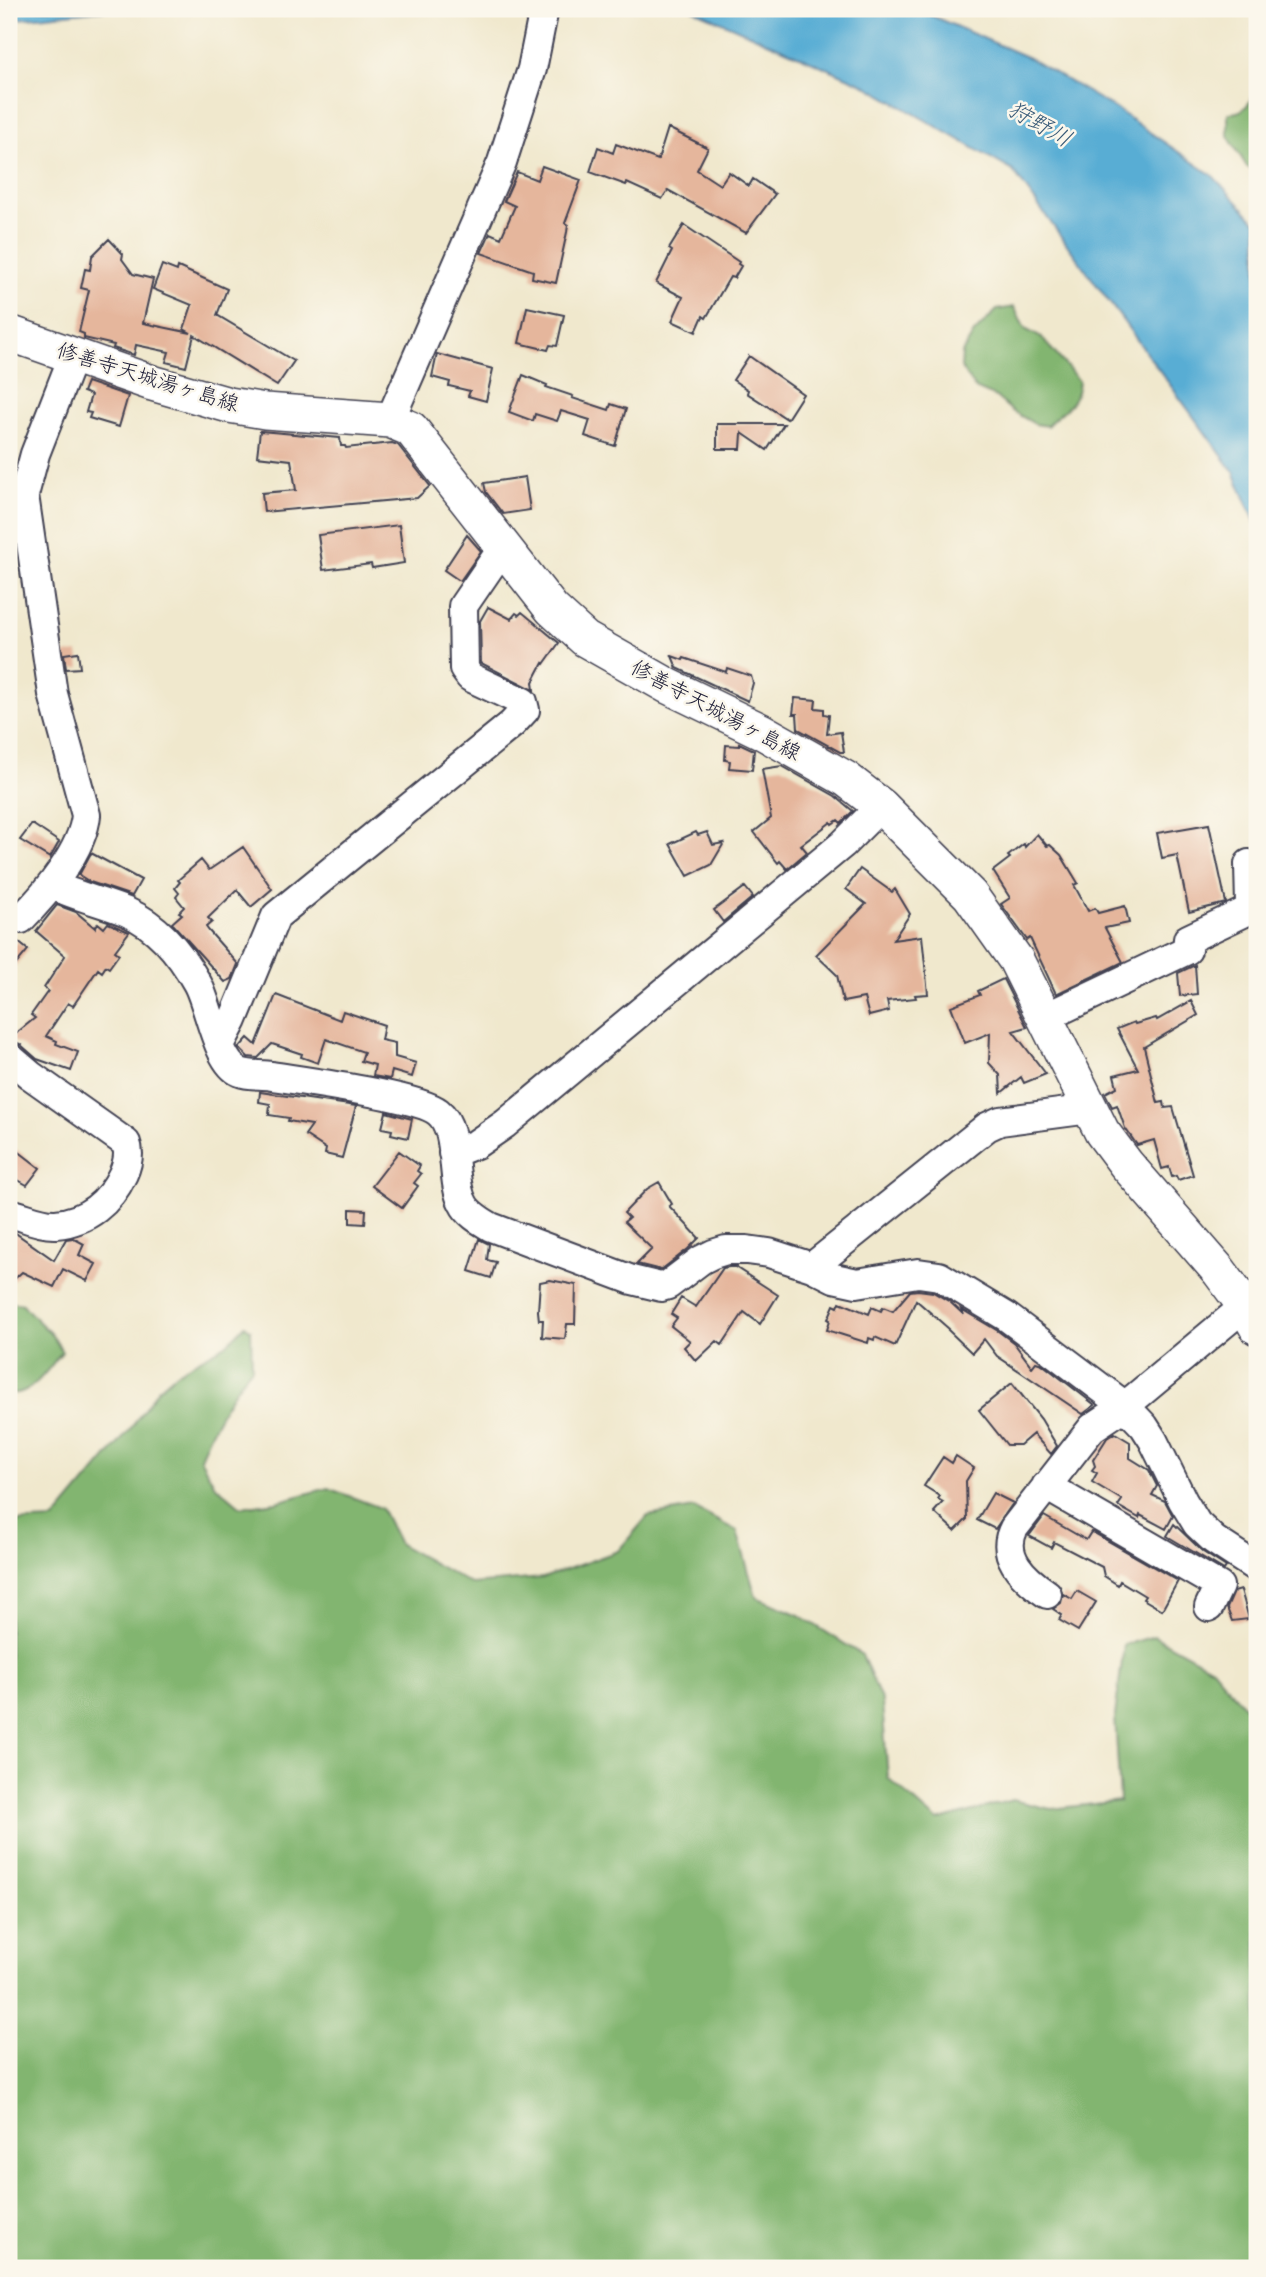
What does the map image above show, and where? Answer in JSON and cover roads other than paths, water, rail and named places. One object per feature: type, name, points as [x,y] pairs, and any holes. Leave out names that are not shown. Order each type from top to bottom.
[{"type":"main road","name":"修善寺天城湯ヶ島線","points":[[9,333],[152,383],[229,405],[265,411],[390,420],[411,429],[552,609],[585,639],[668,686],[761,731],[846,779],[881,806],[980,906],[1016,960],[1102,1132],[1126,1164],[1195,1241],[1251,1317]]},
{"type":"street","points":[[390,420],[502,162],[532,69],[544,9]]},
{"type":"street","points":[[13,923],[52,885],[82,837],[86,815],[53,694],[24,495],[35,454],[74,354]]},
{"type":"street","points":[[220,1045],[273,922],[282,910],[512,724],[525,710],[523,702],[470,677],[464,668],[463,606],[505,547]]},
{"type":"street","points":[[453,1153],[476,1144],[505,1124],[822,861],[881,806]]},
{"type":"street","points":[[1044,1018],[1187,950],[1188,939],[1247,911],[1250,906],[1249,864]]},
{"type":"street","points":[[52,885],[128,913],[154,928],[184,960],[199,986],[226,1061],[240,1073],[262,1074],[387,1096],[429,1107],[445,1120],[462,1203],[481,1221],[647,1285],[661,1287],[701,1260],[726,1250],[768,1253],[812,1267],[834,1278],[857,1283],[918,1273],[939,1276],[1007,1317],[1125,1406],[1153,1440],[1197,1524],[1214,1540],[1257,1568]]},
{"type":"street","points":[[9,1057],[126,1143],[129,1150],[125,1169],[114,1193],[83,1217],[49,1224],[9,1213]]},
{"type":"street","points":[[812,1267],[987,1127],[1000,1121],[1090,1109]]},
{"type":"street","points":[[1047,1594],[1035,1586],[1012,1559],[1008,1539],[1046,1486],[1092,1428],[1251,1317]]},
{"type":"street","points":[[1046,1486],[1219,1586],[1209,1607]]},
{"type":"water","points":[[9,9],[113,9],[9,20]]},
{"type":"water","name":"狩野川","points":[[692,9],[916,9],[1029,58],[1116,109],[1212,175],[1257,223],[1257,526],[1234,472],[1013,171],[863,84]]}]
